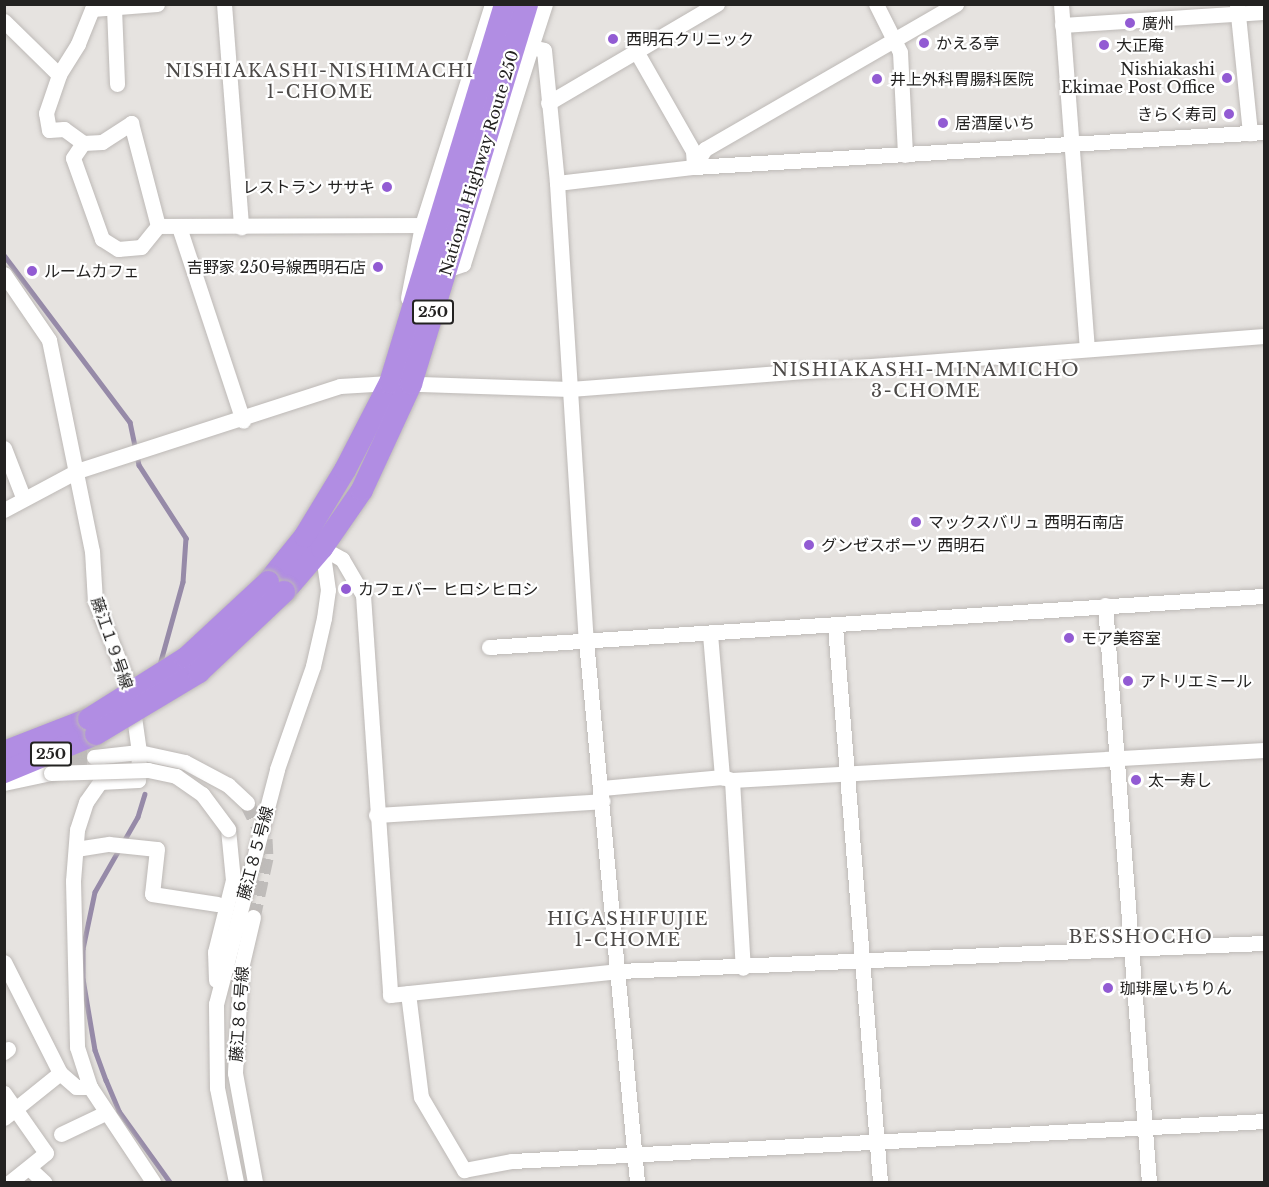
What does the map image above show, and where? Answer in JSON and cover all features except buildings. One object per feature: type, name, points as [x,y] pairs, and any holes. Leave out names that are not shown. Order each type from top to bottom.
[{"type":"highway","name":"National Highway Route 250","points":[[400,383],[405,337],[506,4]]},
{"type":"highway","name":"National Highway Route 250","points":[[4,772],[93,727],[186,658],[276,587],[314,542],[400,383],[446,270],[527,4]]},
{"type":"highway","name":"National Highway Route 250","points":[[4,752],[93,727]]},
{"type":"street","points":[[156,4],[92,9],[78,44],[59,75],[46,113],[49,130],[64,129],[83,143],[102,142],[131,123],[158,226]]},
{"type":"street","points":[[224,4],[241,226]]},
{"type":"street","points":[[405,337],[410,279],[422,225],[492,4]]},
{"type":"street","points":[[446,270],[463,264],[545,4]]},
{"type":"street","points":[[548,103],[717,4]]},
{"type":"street","points":[[876,4],[900,52],[905,155]]},
{"type":"street","points":[[694,167],[705,149],[896,41],[956,4]]},
{"type":"street","points":[[1061,4],[1087,347]]},
{"type":"street","points":[[114,8],[117,84]]},
{"type":"street","points":[[1062,25],[1237,9],[1264,12]]},
{"type":"street","points":[[557,183],[694,167],[1257,133],[1237,9]]},
{"type":"street","points":[[4,21],[59,75]]},
{"type":"street","points":[[531,47],[544,50],[557,183],[586,641],[603,795],[637,1182]]},
{"type":"street","points":[[636,51],[693,152],[694,167]]},
{"type":"street","points":[[83,143],[74,158],[102,239],[118,249],[141,247],[158,226]]},
{"type":"street","points":[[158,226],[422,225]]},
{"type":"street","points":[[179,227],[243,421]]},
{"type":"street","name":"藤江１９号線","points":[[4,274],[49,340],[92,551],[95,601],[130,688],[139,752],[138,780],[100,782],[86,802],[76,849],[77,1047],[90,1087],[105,1113],[153,1182]]},
{"type":"street","points":[[4,510],[23,497],[77,471],[243,421],[340,386],[400,383],[570,389],[1087,347],[1264,336]]},
{"type":"street","points":[[4,448],[23,497]]},
{"type":"street","points":[[314,542],[342,559],[363,595],[376,816],[390,995],[619,971],[864,963],[1264,943]]},
{"type":"street","name":"藤江８５号線","points":[[236,1182],[217,1088],[216,1004],[277,770],[322,628],[328,590],[314,542]]},
{"type":"street","points":[[489,647],[1264,596]]},
{"type":"street","points":[[1105,605],[1149,1182]]},
{"type":"street","points":[[835,626],[880,1182]]},
{"type":"street","points":[[710,634],[727,778],[743,968]]},
{"type":"street","points":[[376,816],[603,795],[727,778],[1264,750]]},
{"type":"street","points":[[94,757],[139,752],[185,762],[228,785],[247,803]]},
{"type":"street","points":[[4,783],[51,773],[148,770],[176,776],[202,794],[228,830],[233,880],[215,952],[216,1004]]},
{"type":"street","points":[[76,849],[109,844],[157,849],[152,894],[217,904]]},
{"type":"street","name":"藤江８６号線","points":[[252,917],[241,968],[235,1073],[255,1182]]},
{"type":"street","points":[[4,962],[60,1073],[76,1087],[90,1087]]},
{"type":"street","points":[[408,993],[421,1097],[464,1170],[512,1161],[634,1157],[876,1141],[1145,1130],[1264,1121]]},
{"type":"street","points":[[4,1118],[60,1073]]},
{"type":"street","points":[[4,1093],[17,1108],[46,1153],[10,1182]]},
{"type":"street","points":[[61,1134],[105,1113]]},
{"type":"street","points":[[29,1168],[44,1182]]},
{"type":"waterway","points":[[4,255],[130,422],[139,465],[186,538],[183,582],[160,665]]},
{"type":"waterway","points":[[145,794],[138,817],[95,892],[83,949],[83,979],[95,1050],[119,1111],[170,1182]]},
{"type":"tunnel","points":[[49,758],[94,757]]},
{"type":"tunnel","points":[[247,803],[265,839],[266,858],[253,917]]},
{"type":"place","name":"廣州","points":[[1130,23]]},
{"type":"place","name":"西明石クリニック","points":[[613,39]]},
{"type":"place","name":"かえる亭","points":[[924,43]]},
{"type":"place","name":"大正庵","points":[[1104,45]]},
{"type":"place","name":"Nishiakashi Ekimae Post Office","points":[[1227,78]]},
{"type":"place","name":"井上外科胃腸科医院","points":[[877,79]]},
{"type":"place","name":"きらく寿司","points":[[1229,114]]},
{"type":"place","name":"居酒屋いち","points":[[943,123]]},
{"type":"place","name":"レストラン ササキ","points":[[387,187]]},
{"type":"place","name":"吉野家 250号線西明石店","points":[[378,267]]},
{"type":"place","name":"ルームカフェ","points":[[32,271]]},
{"type":"place","name":"マックスバリュ 西明石南店","points":[[916,522]]},
{"type":"place","name":"グンゼスポーツ 西明石","points":[[809,545]]},
{"type":"place","name":"カフェバー ヒロシヒロシ","points":[[346,589]]},
{"type":"place","name":"モア美容室","points":[[1069,638]]},
{"type":"place","name":"アトリエミール","points":[[1128,681]]},
{"type":"place","name":"太一寿し","points":[[1136,780]]},
{"type":"place","name":"珈琲屋いちりん","points":[[1108,988]]},
{"type":"district","name":"NISHIAKASHI-NISHIMACHI 1-CHOME","points":[[320,82]]},
{"type":"district","name":"NISHIAKASHI-MINAMICHO 3-CHOME","points":[[926,382]]},
{"type":"district","name":"HIGASHIFUJIE 1-CHOME","points":[[628,930]]},
{"type":"district","name":"BESSHOCHO","points":[[1141,937]]}]
